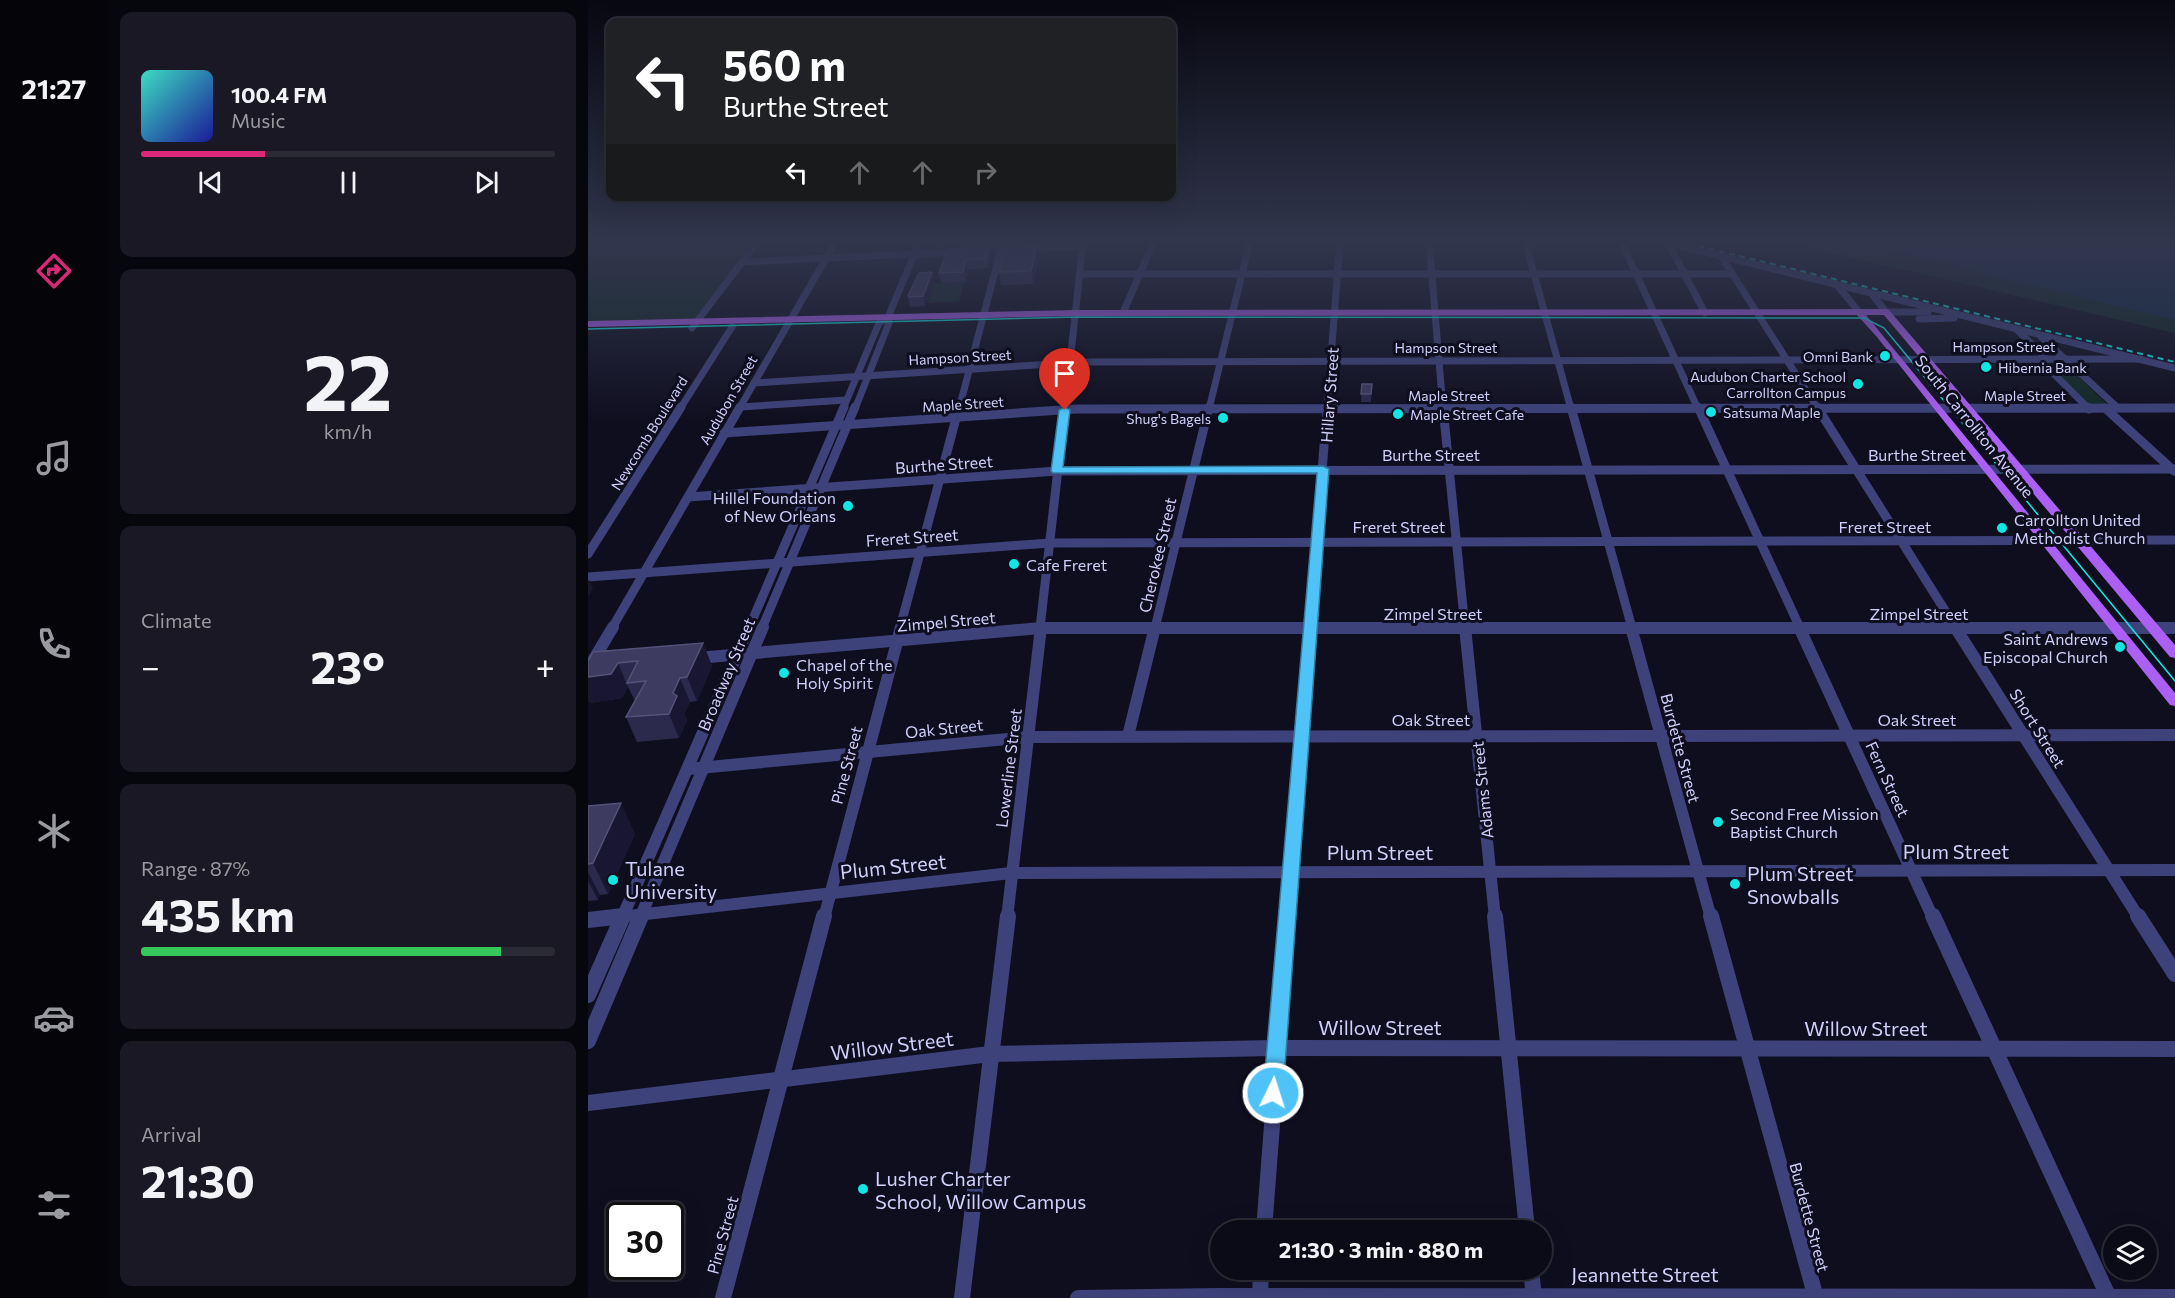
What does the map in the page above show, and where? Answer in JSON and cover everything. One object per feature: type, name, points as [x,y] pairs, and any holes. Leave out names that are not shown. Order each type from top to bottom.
[{"type":"main road","points":[[1077,316],[1123,313],[1232,316]]},
{"type":"main road","points":[[1656,316],[1705,313],[1758,316]]},
{"type":"main road","points":[[588,330],[695,325],[1077,316],[1889,316]]},
{"type":"main road","name":"South Carrollton Avenue","points":[[1862,316],[1939,408],[2175,702]]},
{"type":"main road","name":"South Carrollton Avenue","points":[[1889,316],[2175,654]]},
{"type":"main road","points":[[695,325],[732,327],[788,323]]},
{"type":"street","points":[[695,325],[713,302]]},
{"type":"street","name":"Audubon Street","points":[[600,666],[589,667],[801,302]]},
{"type":"street","name":"Broadway Street","points":[[588,995],[810,488],[846,400],[894,302]]},
{"type":"street","name":"Pine Street","points":[[723,1298],[986,302]]},
{"type":"street","name":"Lowerline Street","points":[[962,1298],[1078,302]]},
{"type":"street","points":[[1123,313],[1128,302]]},
{"type":"street","name":"Cherokee Street","points":[[1128,736],[1235,302]]},
{"type":"street","name":"Hillary Street","points":[[1265,1220],[1276,1048],[1335,302]]},
{"type":"street","name":"Adams Street","points":[[1435,302],[1438,360],[1526,1220]]},
{"type":"street","name":"Burdette Street","points":[[1542,302],[1816,1297]]},
{"type":"street","name":"Fern Street","points":[[1649,302],[2109,1297]]},
{"type":"street","points":[[1699,302],[1705,313]]},
{"type":"street","name":"Short Street","points":[[1749,302],[2175,974]]},
{"type":"street","name":"South Carrollton Avenue","points":[[1850,302],[1862,316]]},
{"type":"street","name":"South Carrollton Avenue","points":[[1878,302],[1889,316]]},
{"type":"street","points":[[1902,302],[2175,368]]},
{"type":"street","points":[[1889,316],[1944,312]]},
{"type":"street","points":[[1889,316],[1969,318]]},
{"type":"street","name":"Broadway Street","points":[[588,1041],[848,426],[868,376],[885,321]]},
{"type":"street","name":"Newcomb Boulevard","points":[[588,554],[732,327]]},
{"type":"street","points":[[2017,329],[2089,409]]},
{"type":"street","points":[[2026,339],[2042,337],[2174,470]]},
{"type":"street","name":"Hampson Street","points":[[754,383],[1072,363],[1331,360],[2140,359]]},
{"type":"street","points":[[740,407],[846,400]]},
{"type":"street","name":"Maple Street","points":[[724,433],[1065,410],[2175,408]]},
{"type":"street","name":"Burthe Street","points":[[688,497],[1057,471],[2174,470]]},
{"type":"street","name":"Freret Street","points":[[588,577],[1050,543],[2175,540]]},
{"type":"street","name":"Zimpel Street","points":[[690,659],[1041,628],[2152,628]]},
{"type":"street","points":[[2152,628],[2175,628]]},
{"type":"street","name":"Oak Street","points":[[688,769],[1029,737],[2175,735]]},
{"type":"street","name":"Plum Street","points":[[588,920],[1011,873],[2175,870]]},
{"type":"street","name":"Willow Street","points":[[588,1104],[990,1054],[1276,1048],[2175,1049]]},
{"type":"street","points":[[1260,1297],[1261,1280]]},
{"type":"street","points":[[1532,1280],[1534,1297]]},
{"type":"street","name":"Jeannette Street","points":[[1078,1298],[2175,1297]]},
{"type":"green space","points":[[588,302],[711,302],[697,320],[588,323]]},
{"type":"green space","points":[[2040,302],[2106,302],[2175,319],[2175,333]]},
{"type":"green space","points":[[2064,363],[2109,406],[2090,405],[2046,364]]},
{"type":"water","points":[[2099,302],[2175,302],[2175,320]]},
{"type":"building","points":[[1362,384],[1372,384],[1371,394],[1361,394]]},
{"type":"building","points":[[703,643],[687,677],[680,678],[673,693],[677,696],[669,714],[626,717],[646,681],[627,683],[638,661],[618,663],[611,674],[588,677],[588,661],[593,652]]},
{"type":"building","points":[[621,803],[593,863],[588,864],[588,806]]},
{"type":"tram line","points":[[588,329],[1077,317],[1864,318],[1884,328],[2175,681]]},
{"type":"railway","points":[[1927,302],[2175,362]]},
{"type":"place","name":"Omni Bank","points":[[1885,356]]},
{"type":"place","name":"Hibernia Bank","points":[[1986,367]]},
{"type":"place","name":"Audubon Charter School Carrollton Campus","points":[[1858,384]]},
{"type":"place","name":"Satsuma Maple","points":[[1711,412]]},
{"type":"place","name":"Maple Street Cafe","points":[[1398,414]]},
{"type":"place","name":"Shug's Bagels","points":[[1223,418]]},
{"type":"place","name":"Hillel Foundation of New Orleans","points":[[848,506]]},
{"type":"place","name":"Carrollton United Methodist Church","points":[[2002,528]]},
{"type":"place","name":"Cafe Freret","points":[[1014,564]]},
{"type":"place","name":"Saint Andrews Episcopal Church","points":[[2120,647]]},
{"type":"place","name":"Chapel of the Holy Spirit","points":[[784,673]]},
{"type":"place","name":"Second Free Mission Baptist Church","points":[[1718,822]]},
{"type":"place","name":"Tulane University","points":[[613,880]]},
{"type":"place","name":"Plum Street Snowballs","points":[[1735,884]]},
{"type":"place","name":"Lusher Charter School, Willow Campus","points":[[863,1189]]},
{"type":"route","points":[[1065,410],[1057,471],[1323,469],[1273,1093]]}]
